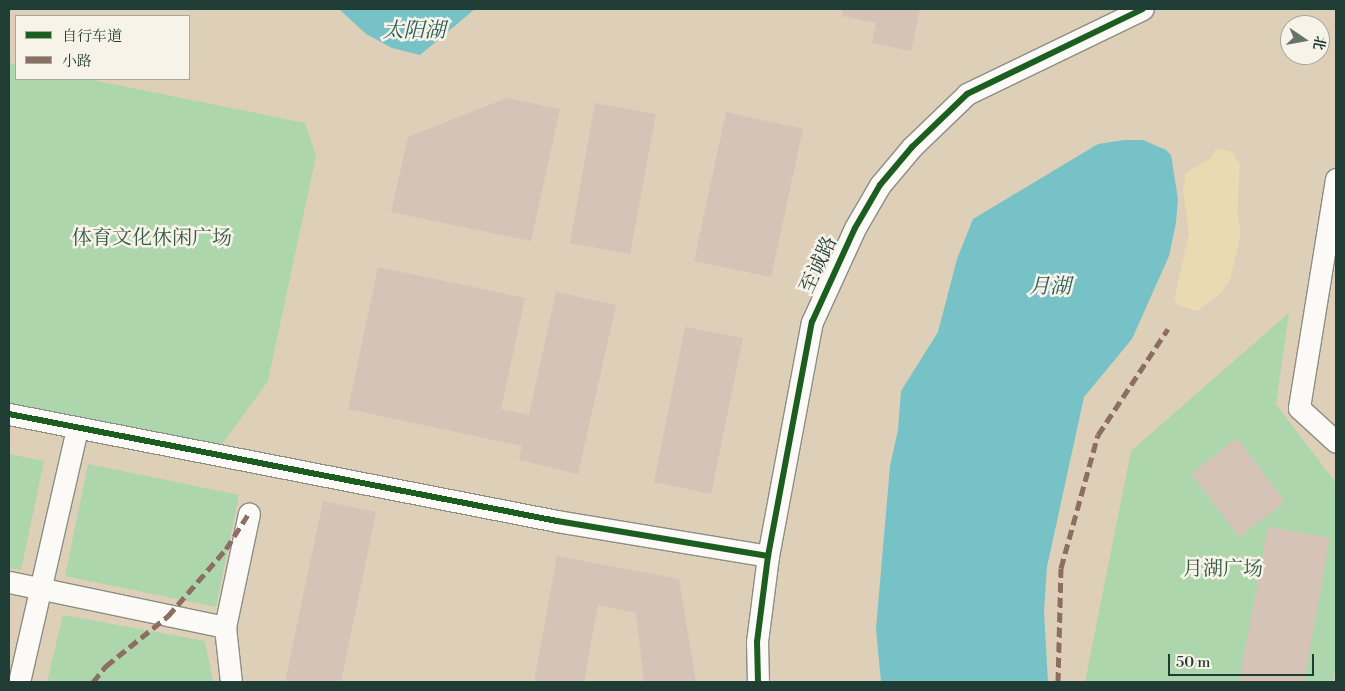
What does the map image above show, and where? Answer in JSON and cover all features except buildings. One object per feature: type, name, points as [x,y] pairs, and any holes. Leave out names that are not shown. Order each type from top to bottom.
[{"type":"street","name":"至诚路","points":[[758,682],[757,642],[768,556],[812,322],[842,252],[880,185],[912,147],[968,94],[1143,9]]},
{"type":"street","points":[[1336,179],[1300,408],[1336,442]]},
{"type":"street","points":[[9,414],[557,521],[768,556]]},
{"type":"street","points":[[19,682],[77,428]]},
{"type":"street","points":[[231,682],[224,627],[250,513]]},
{"type":"street","points":[[9,582],[224,627]]},
{"type":"shaded area","points":[[9,9],[1336,9],[1336,682],[9,682]]},
{"type":"green space","name":"体育文化休闲广场","points":[[9,63],[15,64],[15,80],[92,80],[305,123],[316,156],[268,381],[220,447],[9,404]]},
{"type":"green space","name":"月湖广场","points":[[1289,313],[1276,404],[1336,483],[1336,667],[1333,682],[1085,682],[1131,451]]},
{"type":"green space","points":[[9,454],[44,461],[21,570],[9,568]]},
{"type":"green space","points":[[88,464],[239,495],[216,607],[65,576]]},
{"type":"green space","points":[[63,615],[205,641],[213,682],[47,682]]},
{"type":"sand","points":[[1216,148],[1232,152],[1240,164],[1237,214],[1241,233],[1230,280],[1220,294],[1197,311],[1180,306],[1174,300],[1189,234],[1183,190],[1186,173],[1211,158]]},
{"type":"water","name":"太阳湖","points":[[339,9],[475,9],[420,55],[392,48],[366,34]]},
{"type":"water","name":"月湖","points":[[1124,140],[1143,140],[1166,150],[1171,155],[1178,199],[1176,223],[1169,256],[1132,339],[1084,397],[1047,567],[1044,611],[1048,682],[881,682],[876,629],[890,466],[898,430],[901,391],[938,332],[957,259],[973,219],[1098,144]]},
{"type":"marked path","points":[[1058,682],[1061,568],[1098,435],[1168,329]]},
{"type":"marked path","points":[[93,682],[106,666],[168,616],[226,549],[249,513]]},
{"type":"cycle path","points":[[758,682],[757,642],[768,556],[812,322],[855,228],[880,185],[912,147],[967,94],[1143,9]]},
{"type":"cycle path","points":[[9,414],[557,521],[768,556]]}]
